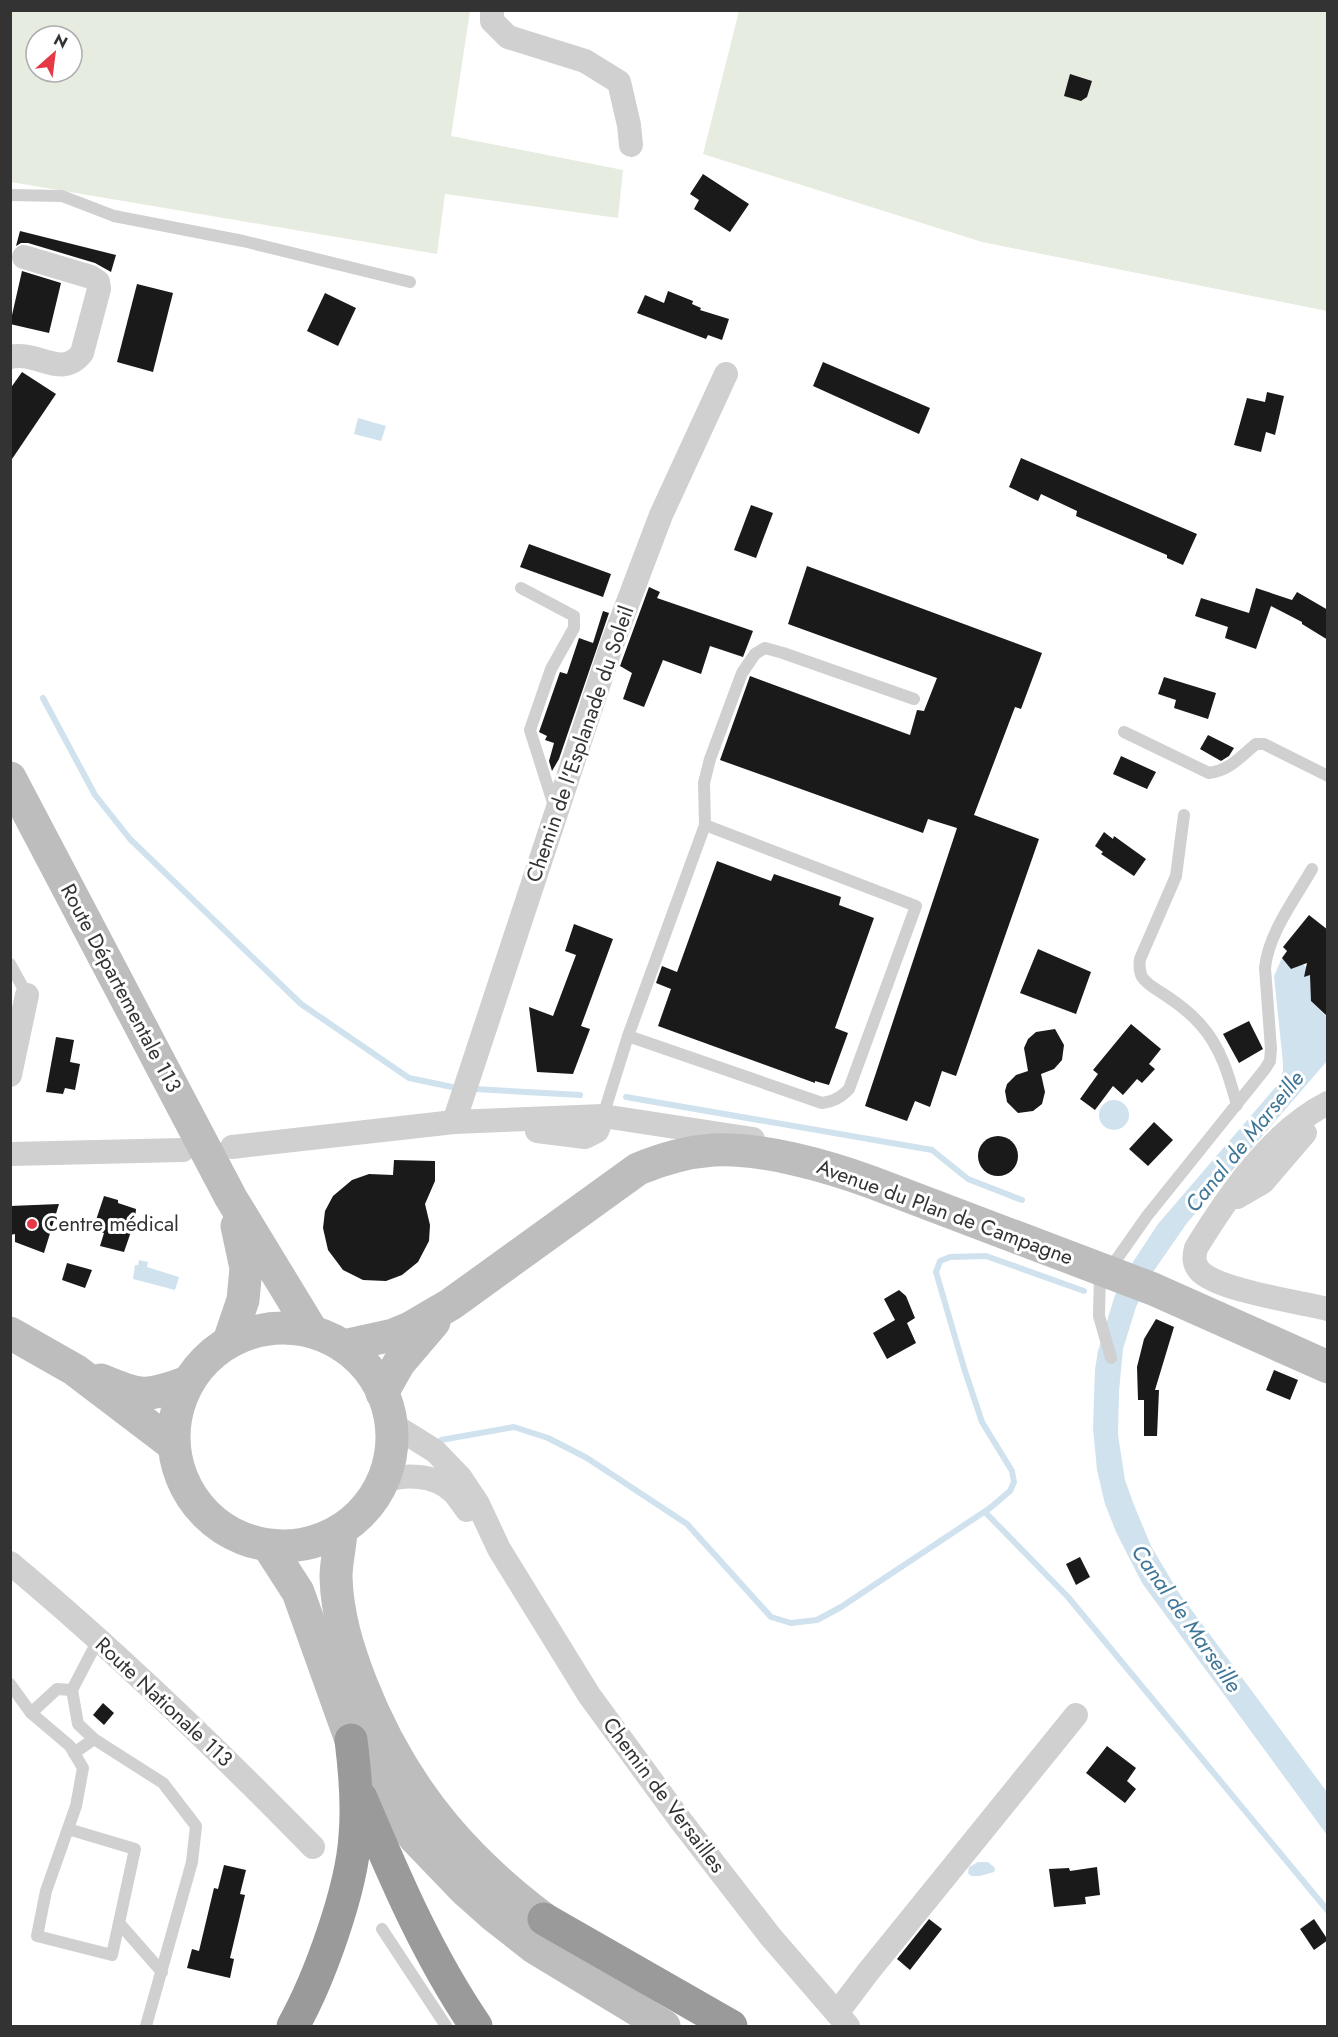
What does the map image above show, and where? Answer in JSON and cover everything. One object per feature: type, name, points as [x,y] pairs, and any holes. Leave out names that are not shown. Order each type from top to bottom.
[{"type":"highway","points":[[293,2026],[312,1986],[332,1934],[348,1880],[355,1838],[357,1788],[351,1740]]},
{"type":"highway","points":[[357,1788],[388,1860],[434,1956],[476,2026]]},
{"type":"highway","points":[[544,1919],[731,2026]]},
{"type":"main road","name":"Route Départementale 113","points":[[10,778],[231,1198],[312,1331]]},
{"type":"main road","name":"Avenue du Plan de Campagne","points":[[343,1346],[393,1335],[410,1328],[451,1304],[638,1169],[664,1158],[715,1150],[750,1151],[831,1168],[921,1199],[1110,1272],[1328,1367]]},
{"type":"main road","name":"Route Départementale 113","points":[[229,1341],[243,1300],[246,1268],[231,1198]]},
{"type":"main road","name":"Avenue du Plan de Campagne","points":[[1157,1292],[1328,1349]]},
{"type":"main road","name":"Avenue du Plan de Campagne","points":[[382,1393],[411,1346],[451,1304]]},
{"type":"main road","points":[[284,1327],[312,1331],[328,1335],[343,1346],[366,1369],[382,1393],[395,1426],[393,1453],[384,1480],[369,1507],[341,1532],[296,1547],[269,1547],[235,1533],[211,1516],[194,1496],[181,1473],[171,1443],[173,1415],[185,1383],[216,1349],[229,1341],[255,1330],[284,1327]]},
{"type":"main road","points":[[10,1333],[75,1370],[171,1443]]},
{"type":"main road","points":[[75,1370],[136,1394],[167,1390],[185,1383]]},
{"type":"main road","points":[[341,1532],[336,1575],[342,1623],[349,1653],[372,1711],[397,1759],[428,1806],[463,1849],[503,1887],[544,1919],[703,2026]]},
{"type":"main road","points":[[269,1547],[298,1592],[351,1740],[403,1822],[466,1891],[535,1948],[664,2026]]},
{"type":"street","points":[[492,10],[492,21],[508,37],[585,61],[619,82],[631,145]]},
{"type":"street","points":[[10,357],[26,354],[60,365],[69,365],[76,361],[82,353],[99,289],[98,282],[92,277],[24,257]]},
{"type":"street","name":"Chemin de l'Esplanade du Soleil","points":[[454,1122],[611,647],[660,515],[726,374]]},
{"type":"street","points":[[10,1075],[27,995]]},
{"type":"street","points":[[1328,1103],[1298,1120],[1264,1155],[1224,1203],[1196,1248],[1194,1262],[1201,1273],[1221,1284],[1328,1309]]},
{"type":"street","points":[[232,1147],[454,1122],[484,1122],[585,1137],[597,1131],[603,1116],[763,1141],[793,1150],[831,1168]]},
{"type":"street","points":[[10,1154],[183,1150]]},
{"type":"street","name":"Chemin de Versailles","points":[[395,1426],[435,1451],[460,1477],[478,1504],[499,1549]]},
{"type":"street","name":"Chemin de Versailles","points":[[384,1480],[399,1476],[434,1480],[452,1491],[499,1549],[596,1704],[681,1821],[770,1936],[842,2020]]},
{"type":"street","name":"Route Nationale 113","points":[[10,1563],[55,1600],[250,1782],[313,1847]]},
{"type":"street","points":[[842,2020],[868,1972],[1076,1715]]},
{"type":"lane","points":[[10,195],[62,196],[114,216],[243,241],[410,282]]},
{"type":"lane","points":[[521,588],[574,616],[574,628],[551,669],[530,730],[556,812]]},
{"type":"lane","points":[[603,1116],[628,1036],[705,825],[704,783],[710,759],[742,673],[755,654],[765,648],[783,652],[914,699]]},
{"type":"lane","points":[[1124,732],[1209,773],[1231,766],[1256,744],[1264,744],[1328,776]]},
{"type":"lane","points":[[1184,815],[1176,876],[1140,959],[1139,969],[1143,979],[1186,1009],[1202,1026],[1218,1050],[1228,1072],[1237,1105]]},
{"type":"lane","points":[[628,1036],[822,1102],[834,1101],[842,1097],[849,1089],[857,1068],[916,906],[705,825]]},
{"type":"lane","points":[[1111,1358],[1099,1316],[1110,1272],[1147,1216],[1270,1061],[1266,956],[1271,942],[1312,869]]},
{"type":"lane","points":[[10,964],[27,995]]},
{"type":"lane","points":[[98,1640],[72,1690],[78,1724],[94,1739],[164,1783],[196,1826],[192,1862],[146,2026]]},
{"type":"lane","points":[[10,1684],[31,1713],[70,1746],[83,1768],[76,1806],[46,1892],[37,1936],[112,1955],[135,1848],[68,1829]]},
{"type":"lane","points":[[31,1713],[57,1689],[72,1690]]},
{"type":"lane","points":[[74,1753],[94,1739]]},
{"type":"lane","points":[[119,1923],[162,1972]]},
{"type":"lane","points":[[382,1929],[446,2026]]},
{"type":"shaded area","points":[[10,11],[470,11],[451,136],[623,170],[618,218],[445,194],[437,254],[11,182]]},
{"type":"shaded area","points":[[739,11],[1327,11],[1327,311],[982,242],[703,154]]},
{"type":"water","points":[[358,418],[386,426],[381,441],[354,434]]},
{"type":"water","name":"Canal de Marseille","points":[[1282,958],[1295,965],[1294,968],[1301,963],[1309,969],[1305,977],[1312,971],[1311,1001],[1327,1017],[1327,1061],[1187,1223],[1153,1272],[1136,1307],[1123,1349],[1118,1435],[1125,1480],[1151,1546],[1179,1593],[1327,1792],[1327,1835],[1142,1583],[1116,1532],[1105,1504],[1097,1470],[1093,1428],[1095,1369],[1098,1351],[1114,1298],[1123,1277],[1158,1224],[1279,1083],[1283,1063],[1274,976]]},
{"type":"water","points":[[1114,1100],[1125,1104],[1129,1115],[1125,1126],[1114,1130],[1103,1126],[1099,1115],[1103,1104]]},
{"type":"water","points":[[139,1260],[148,1262],[147,1267],[179,1277],[175,1290],[133,1279],[135,1265],[138,1265]]},
{"type":"water","points":[[978,1862],[988,1862],[995,1868],[994,1872],[971,1876],[968,1873],[969,1867]]},
{"type":"building","points":[[1070,74],[1092,81],[1087,97],[1081,101],[1064,96]]},
{"type":"building","points":[[703,174],[749,204],[730,232],[694,209],[699,200],[690,194]]},
{"type":"building","points":[[20,231],[116,255],[111,272],[95,263],[28,243],[16,246]]},
{"type":"building","points":[[22,271],[61,283],[49,333],[10,324]]},
{"type":"building","points":[[137,284],[173,293],[153,372],[117,362]]},
{"type":"building","points":[[668,291],[693,301],[692,304],[701,308],[700,310],[729,319],[722,340],[708,335],[706,339],[637,313],[645,295],[664,303]]},
{"type":"building","points":[[325,293],[356,308],[338,346],[307,331]]},
{"type":"building","points":[[823,362],[930,408],[919,434],[813,386]]},
{"type":"building","points":[[22,372],[56,394],[10,462],[10,389]]},
{"type":"building","points":[[1267,392],[1284,396],[1275,435],[1266,432],[1261,452],[1234,445],[1247,398],[1265,402]]},
{"type":"building","points":[[1021,458],[1197,534],[1183,565],[1167,558],[1167,555],[1076,516],[1077,511],[1041,494],[1038,501],[1009,487]]},
{"type":"building","points":[[751,505],[773,513],[756,558],[734,550]]},
{"type":"building","points":[[529,544],[611,574],[603,597],[520,567]]},
{"type":"building","points":[[807,566],[1042,653],[1021,709],[1015,707],[974,815],[1039,839],[956,1076],[942,1071],[930,1107],[915,1101],[907,1121],[865,1106],[957,828],[928,819],[923,833],[720,760],[750,676],[910,735],[917,710],[924,711],[937,678],[788,624]]},
{"type":"building","points":[[649,587],[660,592],[657,598],[753,631],[743,657],[710,646],[701,674],[663,660],[644,707],[623,699],[632,673],[620,666]]},
{"type":"building","points":[[1256,588],[1292,600],[1297,592],[1328,610],[1328,640],[1302,622],[1271,606],[1256,649],[1225,638],[1228,627],[1195,616],[1201,598],[1249,613]]},
{"type":"building","points":[[603,611],[609,613],[559,759],[552,771],[549,761],[554,743],[545,740],[547,736],[539,732],[560,672],[567,674],[579,638],[593,643]]},
{"type":"building","points":[[1164,677],[1216,693],[1208,719],[1174,708],[1176,700],[1158,694]]},
{"type":"building","points":[[1208,735],[1234,748],[1229,756],[1221,761],[1200,749]]},
{"type":"building","points":[[1121,756],[1156,772],[1147,789],[1113,774]]},
{"type":"building","points":[[1104,832],[1113,839],[1114,836],[1146,859],[1134,876],[1101,854],[1103,852],[1095,846]]},
{"type":"building","points":[[717,861],[771,881],[774,874],[841,897],[839,905],[874,918],[835,1028],[848,1033],[829,1085],[815,1081],[815,1083],[658,1026],[671,989],[656,983],[662,966],[677,972]]},
{"type":"building","points":[[1309,915],[1328,930],[1328,1017],[1311,1001],[1310,975],[1304,977],[1307,963],[1291,969],[1282,958],[1287,951],[1283,947]]},
{"type":"building","points":[[574,924],[613,939],[581,1026],[590,1029],[573,1074],[537,1072],[529,1007],[553,1016],[576,955],[565,951]]},
{"type":"building","points":[[1038,949],[1091,972],[1076,1014],[1020,993]]},
{"type":"building","points":[[1249,1021],[1263,1049],[1239,1063],[1223,1034]]},
{"type":"building","points":[[1131,1024],[1161,1049],[1149,1064],[1155,1069],[1142,1083],[1137,1079],[1123,1095],[1113,1086],[1095,1110],[1080,1099],[1098,1074],[1093,1070]]},
{"type":"building","points":[[1055,1029],[1064,1045],[1062,1060],[1054,1069],[1041,1074],[1045,1092],[1042,1104],[1033,1111],[1018,1113],[1007,1102],[1005,1091],[1007,1084],[1016,1075],[1028,1071],[1024,1048],[1028,1039],[1036,1032]]},
{"type":"building","points":[[56,1037],[74,1040],[70,1062],[80,1064],[75,1090],[65,1088],[63,1094],[46,1092]]},
{"type":"building","points":[[1154,1122],[1173,1140],[1148,1166],[1129,1149]]},
{"type":"building","points":[[998,1136],[1012,1142],[1018,1156],[1012,1170],[998,1176],[984,1170],[978,1156],[984,1142]]},
{"type":"building","points":[[394,1160],[435,1161],[435,1181],[425,1204],[430,1225],[429,1241],[418,1262],[402,1275],[386,1281],[363,1280],[343,1270],[328,1250],[323,1228],[325,1211],[333,1196],[352,1180],[369,1174],[393,1175]]},
{"type":"building","points":[[104,1196],[136,1209],[135,1220],[124,1252],[100,1246],[104,1233],[96,1231],[98,1221],[96,1220]]},
{"type":"building","name":"Centre médical","points":[[59,1204],[44,1253],[15,1242],[15,1234],[10,1235],[10,1206]]},
{"type":"building","points":[[67,1263],[92,1270],[85,1288],[62,1280]]},
{"type":"building","points":[[899,1290],[906,1296],[915,1318],[907,1323],[916,1343],[887,1359],[873,1333],[895,1320],[884,1299]]},
{"type":"building","points":[[1156,1319],[1174,1327],[1155,1390],[1159,1390],[1157,1436],[1144,1436],[1144,1400],[1138,1400],[1137,1367],[1144,1339]]},
{"type":"building","points":[[1274,1370],[1298,1380],[1290,1400],[1266,1390]]},
{"type":"building","points":[[1080,1557],[1090,1577],[1076,1585],[1066,1564]]},
{"type":"building","points":[[103,1703],[114,1713],[104,1725],[93,1715]]},
{"type":"building","points":[[1107,1746],[1136,1768],[1127,1781],[1136,1789],[1125,1803],[1086,1773]]},
{"type":"building","points":[[224,1865],[246,1870],[240,1894],[245,1895],[230,1958],[234,1959],[230,1978],[187,1968],[192,1949],[199,1951],[214,1888],[218,1889]]},
{"type":"building","points":[[1097,1867],[1100,1895],[1085,1897],[1086,1904],[1054,1907],[1049,1869],[1069,1868],[1070,1871]]},
{"type":"building","points":[[929,1919],[942,1929],[910,1970],[897,1959]]},
{"type":"building","points":[[1314,1919],[1328,1940],[1314,1950],[1300,1929]]},
{"type":"waterway","points":[[43,698],[95,795],[130,839],[301,1004],[409,1078],[457,1088]]},
{"type":"waterway","points":[[475,1089],[580,1095]]},
{"type":"waterway","points":[[626,1097],[932,1150],[968,1179],[1022,1200]]},
{"type":"waterway","points":[[441,1440],[514,1427],[548,1438],[587,1458],[687,1524],[771,1617],[791,1623],[817,1620],[841,1607],[990,1508],[1010,1491],[1014,1482],[1012,1471],[982,1422],[936,1272],[940,1261],[950,1257],[986,1256],[1084,1291]]},
{"type":"waterway","points":[[985,1512],[1068,1597],[1328,1911]]},
{"type":"place","name":"Centre médical","points":[[32,1224]]}]
